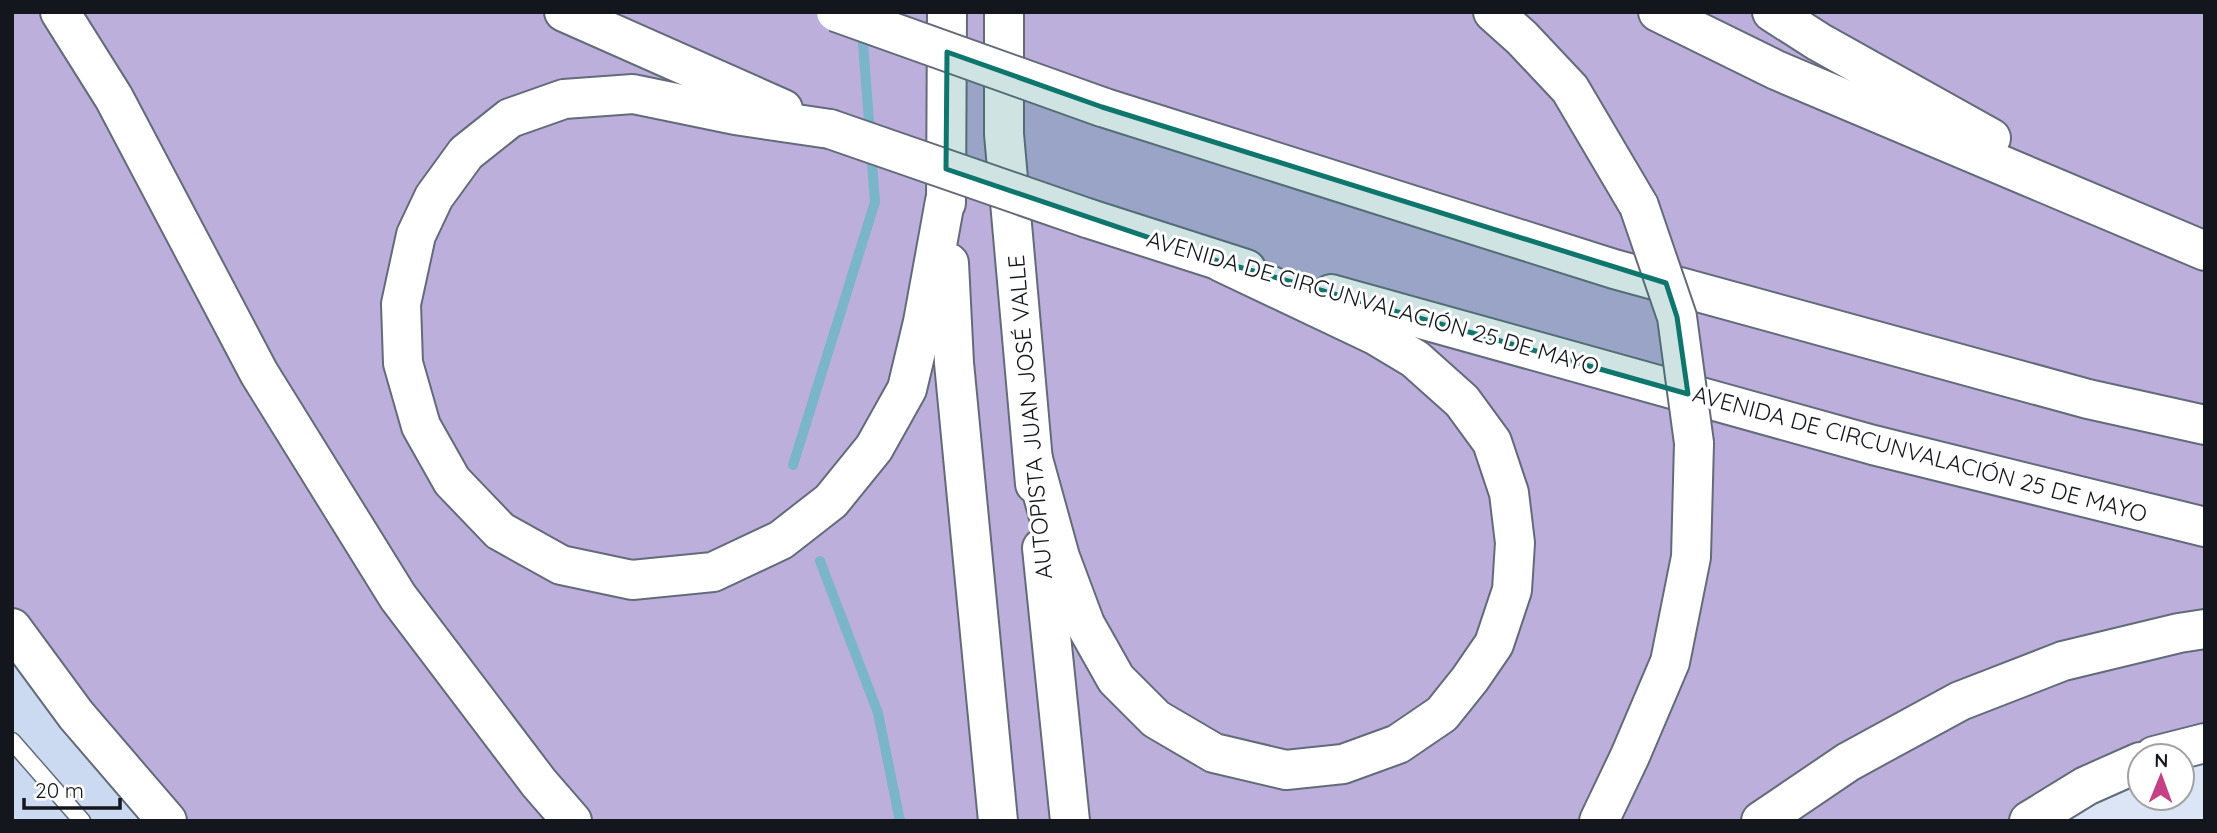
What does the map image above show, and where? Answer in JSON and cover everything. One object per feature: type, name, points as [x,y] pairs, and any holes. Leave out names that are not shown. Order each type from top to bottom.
[{"type":"main road","points":[[60,12],[114,98],[259,373],[398,597],[539,783],[572,821]]},
{"type":"main road","name":"AVENIDA DE CIRCUNVALACIÓN 25 DE MAYO","points":[[564,12],[830,129],[1221,262],[1873,445],[2205,527]]},
{"type":"main road","points":[[836,12],[1102,107],[1614,269],[2088,398],[2205,425]]},
{"type":"main road","points":[[947,12],[945,201],[954,363],[998,821]]},
{"type":"main road","name":"AUTOPISTA JUAN JOSÉ VALLE","points":[[1004,12],[1004,134],[1033,459],[1070,821]]},
{"type":"main road","points":[[1493,12],[1522,38],[1570,89],[1639,206],[1677,317],[1694,443],[1691,557],[1670,663],[1599,821]]},
{"type":"main road","points":[[1658,12],[1776,70],[2205,251]]},
{"type":"main road","points":[[1772,12],[1819,42],[2161,233]]},
{"type":"main road","points":[[830,129],[735,115],[633,94],[564,99],[510,118],[466,153],[434,197],[416,235],[401,304],[403,363],[421,426],[452,481],[500,531],[561,565],[632,580],[713,572],[781,540],[831,501],[874,447],[907,389],[923,322],[945,201]]},
{"type":"main road","points":[[1033,459],[1060,558],[1085,624],[1115,678],[1156,719],[1214,753],[1286,770],[1343,764],[1398,744],[1442,714],[1494,644],[1512,590],[1515,543],[1508,494],[1492,442],[1462,401],[1415,359],[1375,335],[1221,262]]},
{"type":"main road","points":[[12,628],[76,715],[166,821]]},
{"type":"main road","points":[[1761,821],[1848,762],[1960,701],[2063,661],[2205,629]]},
{"type":"main road","points":[[2029,821],[2086,786],[2126,768]]},
{"type":"lane","points":[[12,741],[75,817]]},
{"type":"highlighted area","points":[[947,52],[1102,107],[1666,283],[1677,317],[1688,394],[1221,262],[946,169]]},
{"type":"shaded area","points":[[12,12],[2205,12],[2205,743],[2196,747],[2196,742],[2126,742],[2126,778],[2029,821],[167,821],[12,628]]},
{"type":"shaded area","points":[[12,628],[167,821],[12,821]]},
{"type":"waterway","points":[[862,30],[870,134]]},
{"type":"waterway","points":[[793,465],[875,202],[871,152]]},
{"type":"waterway","points":[[820,561],[878,713],[900,821]]}]
